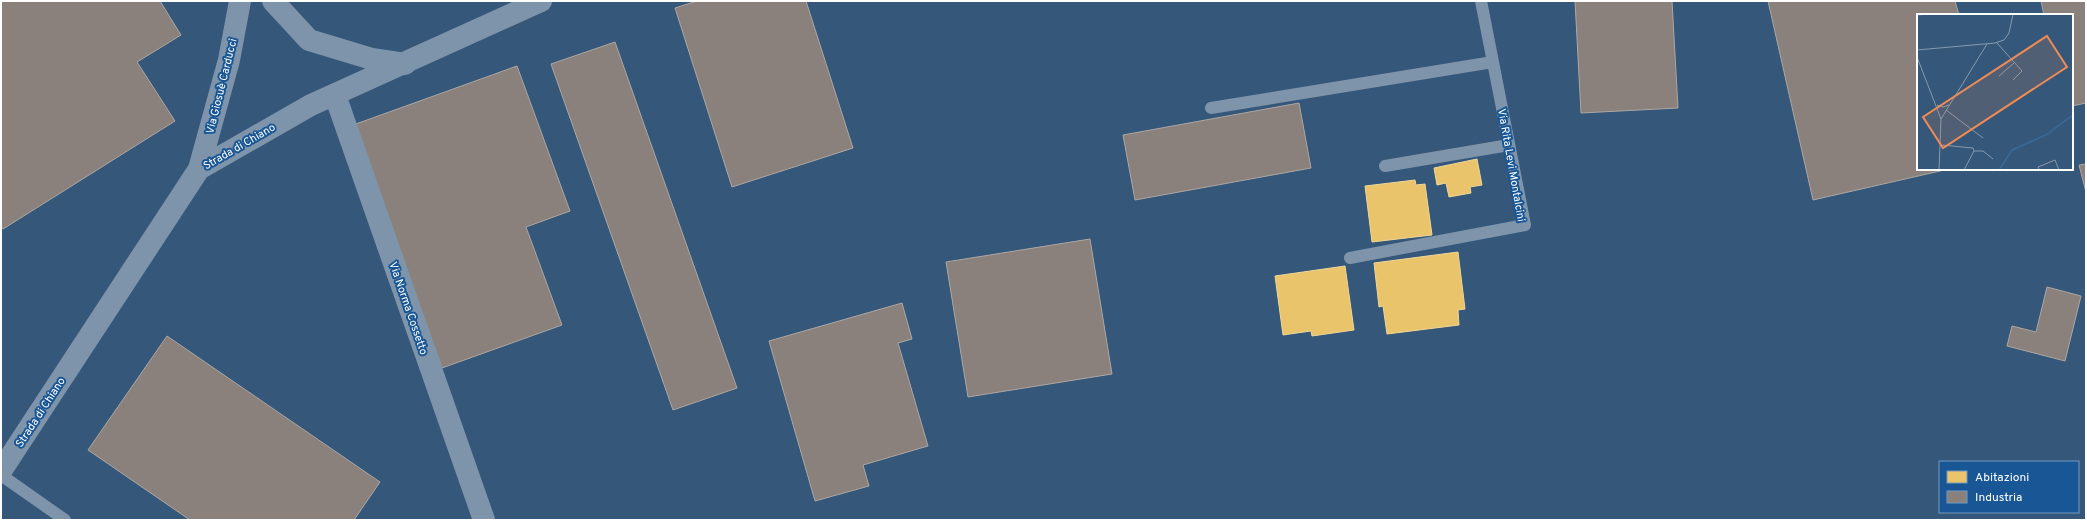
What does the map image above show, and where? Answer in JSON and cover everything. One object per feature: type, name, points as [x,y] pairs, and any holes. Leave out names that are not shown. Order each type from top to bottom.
[{"type":"street","name":"Via Giosuè Carducci","points":[[199,169],[229,60],[240,1]]},
{"type":"street","points":[[273,1],[309,40],[372,59],[405,64]]},
{"type":"street","name":"Strada di Chiano","points":[[1,471],[199,169],[312,105],[541,1]]},
{"type":"street","name":"Via Norma Cossetto","points":[[335,95],[484,520]]},
{"type":"lane","name":"Via Rita Levi Montalcini","points":[[1350,258],[1525,225],[1481,1]]},
{"type":"lane","points":[[1211,108],[1493,62]]},
{"type":"lane","points":[[1385,166],[1509,145]]},
{"type":"lane","points":[[1,476],[65,520]]},
{"type":"building: Abitazioni","points":[[1477,159],[1482,185],[1470,187],[1471,193],[1449,197],[1446,183],[1437,185],[1434,168]]},
{"type":"building: Abitazioni","points":[[1415,180],[1416,185],[1425,184],[1432,235],[1372,242],[1365,186]]},
{"type":"building: Abitazioni","points":[[1458,252],[1465,309],[1458,310],[1459,325],[1387,334],[1383,306],[1379,307],[1374,263]]},
{"type":"building: Abitazioni","points":[[1345,266],[1354,330],[1312,336],[1311,331],[1283,335],[1275,276]]},
{"type":"building: Industria","points":[[1,1],[160,1],[181,35],[137,62],[175,121],[3,229],[1,226]]},
{"type":"building: Industria","points":[[697,1],[806,1],[853,148],[732,187],[675,8]]},
{"type":"building: Industria","points":[[1575,1],[1672,1],[1678,108],[1581,113]]},
{"type":"building: Industria","points":[[1768,1],[1955,1],[1959,14],[1917,14],[1917,170],[1945,170],[1813,200]]},
{"type":"building: Industria","points":[[2041,1],[2086,1],[2086,103],[2073,106],[2073,14],[2044,14]]},
{"type":"building: Industria","points":[[615,42],[737,388],[673,410],[551,64]]},
{"type":"building: Industria","points":[[517,66],[570,211],[526,227],[562,325],[442,368],[353,125]]},
{"type":"building: Industria","points":[[1299,103],[1311,168],[1135,200],[1123,135]]},
{"type":"building: Industria","points":[[2086,164],[2086,192],[2079,165]]},
{"type":"building: Industria","points":[[1090,239],[1112,374],[968,397],[946,262]]},
{"type":"building: Industria","points":[[2047,287],[2081,296],[2065,361],[2007,346],[2012,326],[2036,332]]},
{"type":"building: Industria","points":[[902,303],[912,339],[898,343],[928,446],[863,465],[869,486],[815,501],[769,341]]},
{"type":"building: Industria","points":[[167,336],[380,482],[354,520],[190,520],[88,450]]}]
